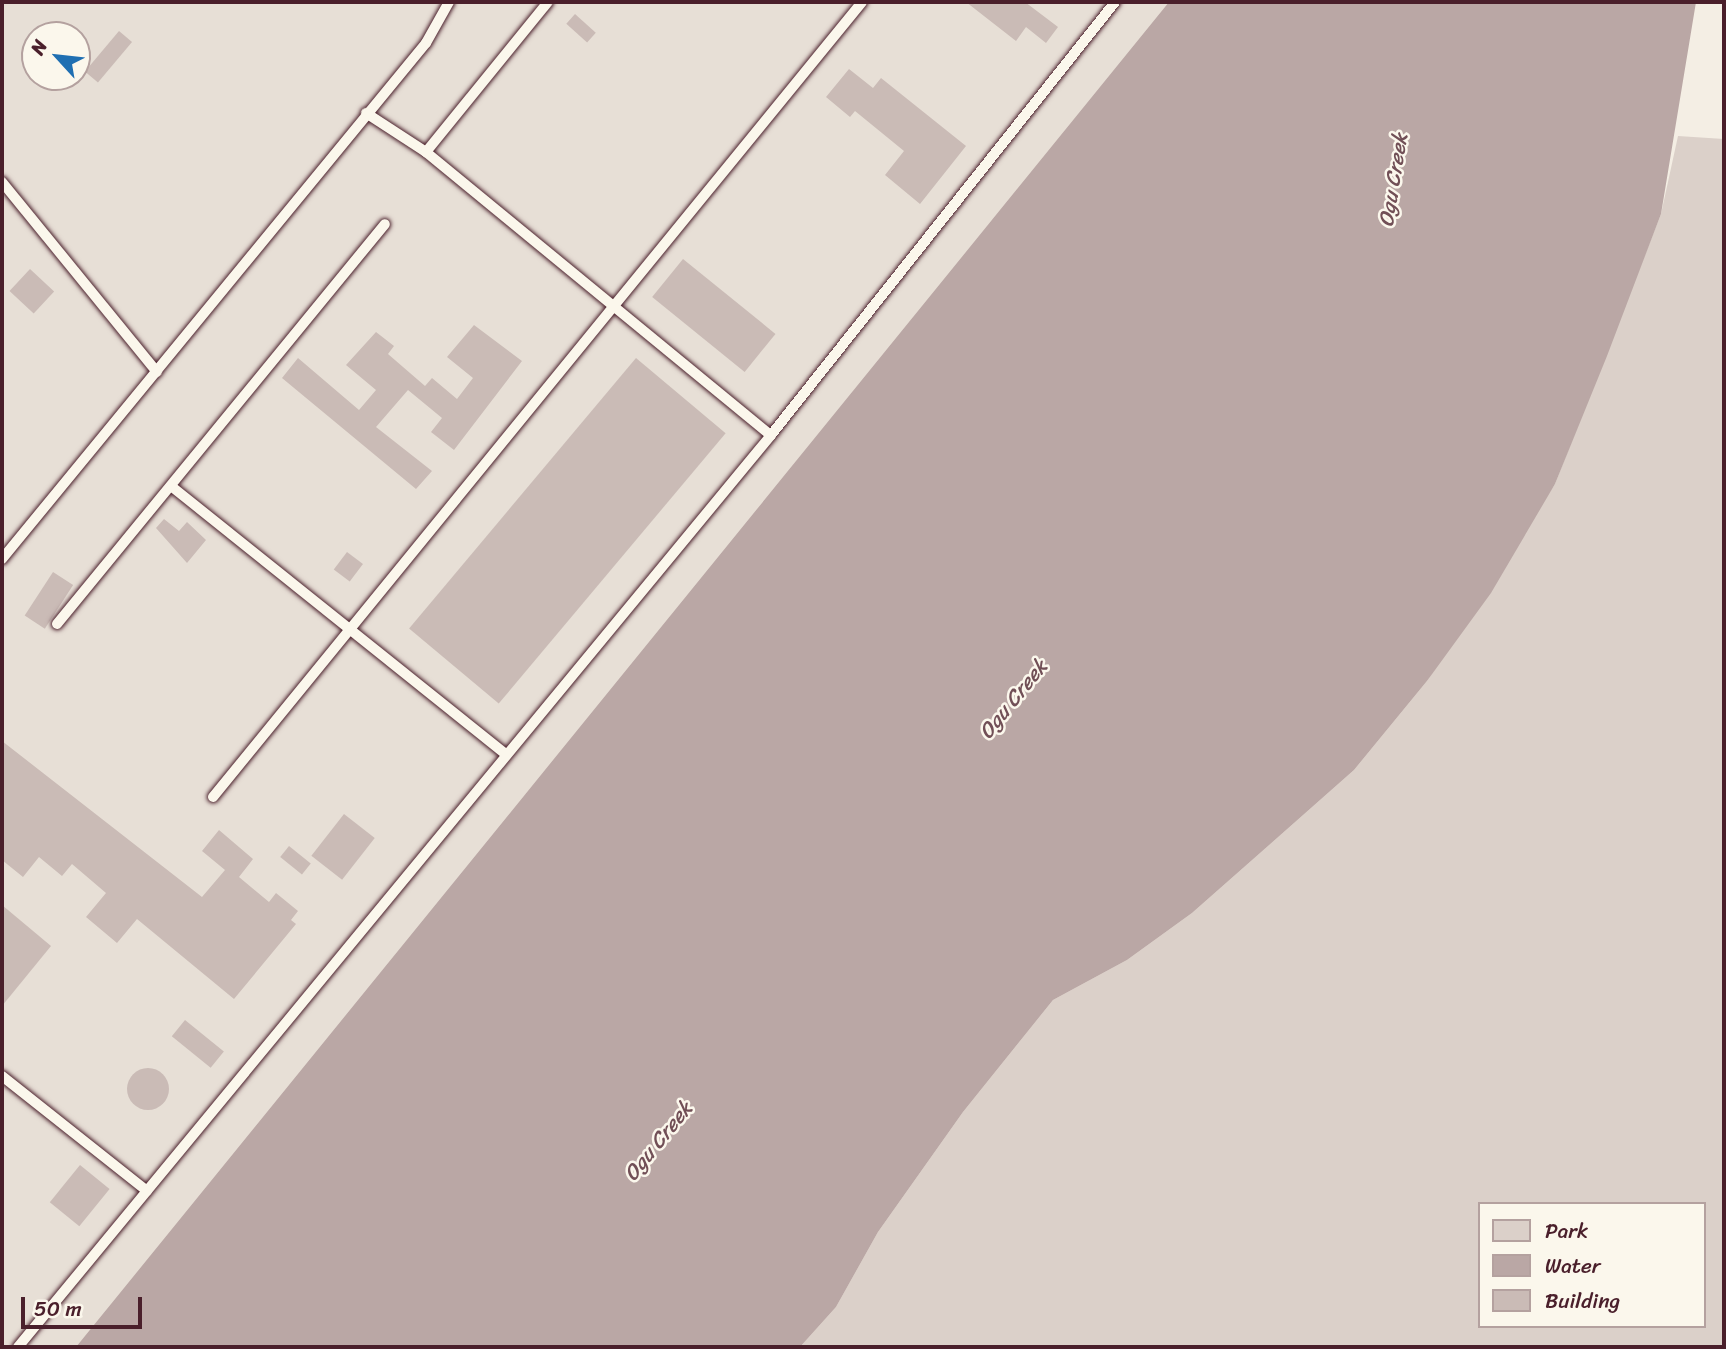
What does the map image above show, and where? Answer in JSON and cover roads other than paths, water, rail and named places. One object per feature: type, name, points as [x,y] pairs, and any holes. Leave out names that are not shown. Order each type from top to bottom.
[{"type":"lane","points":[[2,559],[426,43],[449,2]]},
{"type":"lane","points":[[426,152],[548,2]]},
{"type":"lane","points":[[214,797],[615,310],[862,2]]},
{"type":"lane","points":[[18,1347],[771,435],[1115,2]]},
{"type":"lane","points":[[366,113],[426,152],[615,310],[771,435]]},
{"type":"lane","points":[[2,182],[157,372]]},
{"type":"lane","points":[[57,624],[384,223]]},
{"type":"lane","points":[[171,486],[355,628],[505,754]]},
{"type":"lane","points":[[2,1076],[147,1191]]},
{"type":"water","name":"Ogu Creek","points":[[1169,2],[1696,2],[1661,214],[1607,356],[1555,484],[1491,593],[1427,681],[1354,770],[1192,913],[1127,960],[1053,1000],[963,1112],[878,1232],[836,1307],[800,1347],[76,1347]]}]
